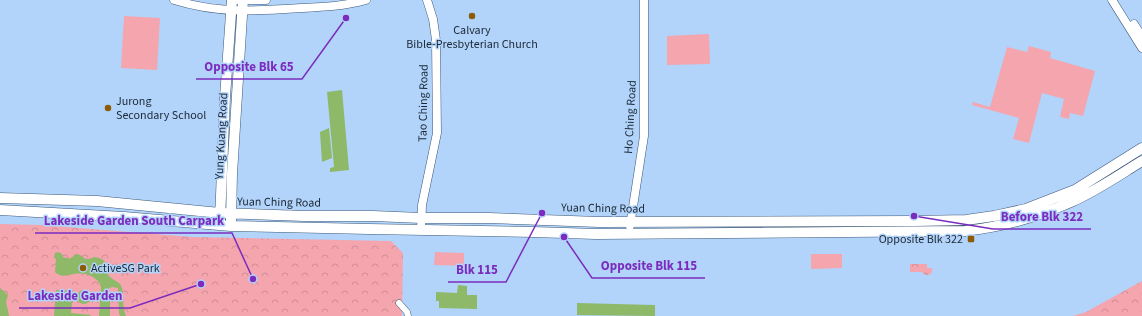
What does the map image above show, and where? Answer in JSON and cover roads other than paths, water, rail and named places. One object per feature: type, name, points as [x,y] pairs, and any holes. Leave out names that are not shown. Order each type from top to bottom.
[{"type":"street","points":[[174,0],[193,6],[237,11],[336,6],[366,0]]},
{"type":"street","name":"Yung Kuang Road","points":[[231,226],[237,11],[232,0]]},
{"type":"street","points":[[240,0],[266,0]]},
{"type":"street","name":"Yung Kuang Road","points":[[220,225],[225,97],[237,11],[240,0]]},
{"type":"street","name":"Tao Ching Road","points":[[421,230],[422,205],[437,134],[436,40],[433,19],[427,0]]},
{"type":"street","name":"Ho Ching Road","points":[[629,234],[644,136],[644,0]]},
{"type":"street","points":[[1112,0],[1142,48]]},
{"type":"street","points":[[1118,0],[1142,37]]},
{"type":"street","name":"Yuan Ching Road","points":[[0,198],[63,199],[231,214],[304,216],[489,218],[630,222],[966,220],[1026,209],[1076,190],[1142,148]]},
{"type":"street","name":"Yuan Ching Road","points":[[0,210],[116,216],[231,226],[629,234],[965,231],[1010,224],[1071,202],[1142,161]]},
{"type":"street","points":[[116,216],[118,203]]},
{"type":"street","points":[[757,221],[757,233]]},
{"type":"street","points":[[399,303],[407,312],[408,316]]},
{"type":"place","name":"Calvary Bible-Presbyterian Church","points":[[472,16]]},
{"type":"place","name":"Opposite Blk 65","points":[[346,18]]},
{"type":"place","name":"Jurong Secondary School","points":[[108,108]]},
{"type":"place","name":"Blk 115","points":[[542,213]]},
{"type":"place","name":"Before Blk 322","points":[[914,216]]},
{"type":"place","name":"Opposite Blk 115","points":[[564,237]]},
{"type":"place","name":"Opposite Blk 322","points":[[971,239]]},
{"type":"place","name":"ActiveSG Park","points":[[83,268]]},
{"type":"place","name":"Lakeside Garden South Carpark","points":[[253,279]]},
{"type":"place","name":"Lakeside Garden","points":[[201,284]]}]
